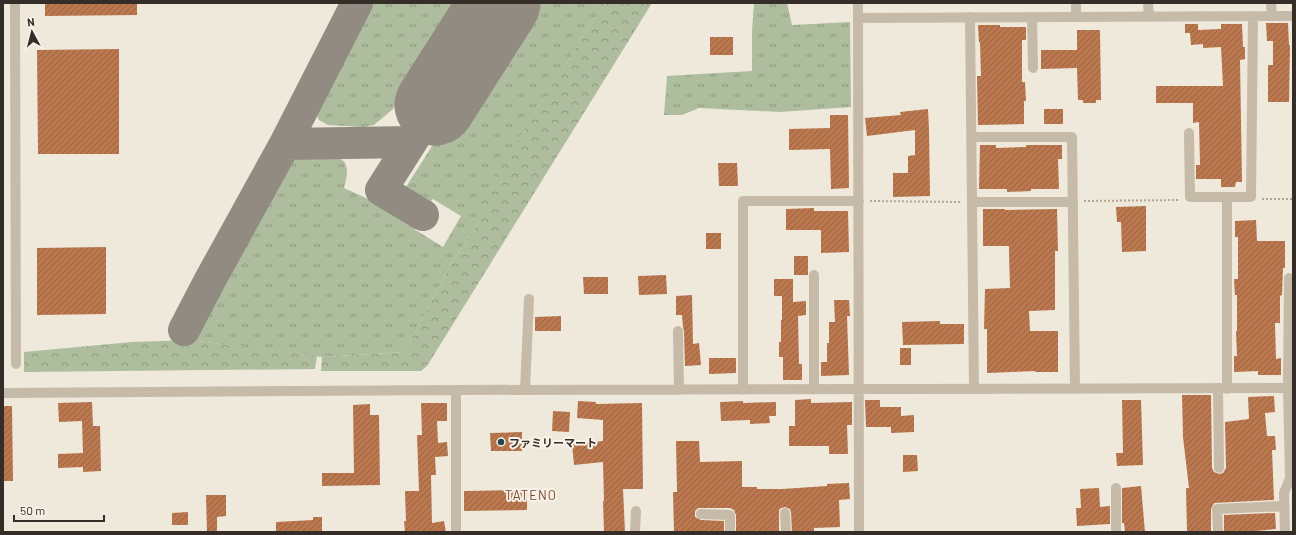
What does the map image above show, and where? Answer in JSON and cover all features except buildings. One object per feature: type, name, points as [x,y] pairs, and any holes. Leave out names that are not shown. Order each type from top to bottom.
[{"type":"street","points":[[15,3],[16,364]]},
{"type":"street","points":[[858,3],[859,532]]},
{"type":"street","points":[[1076,3],[1076,17]]},
{"type":"street","points":[[1148,3],[1149,17]]},
{"type":"street","points":[[1272,3],[1272,16]]},
{"type":"street","points":[[1189,133],[1190,197],[1251,197],[1253,16]]},
{"type":"street","points":[[858,18],[1293,16]]},
{"type":"street","points":[[1032,17],[1032,68]]},
{"type":"street","points":[[970,18],[974,389]]},
{"type":"street","points":[[972,137],[1072,137],[1075,389]]},
{"type":"street","points":[[1219,468],[1223,388],[1226,197]]},
{"type":"street","points":[[743,390],[743,201],[859,201]]},
{"type":"street","points":[[972,202],[1072,202]]},
{"type":"street","points":[[814,275],[814,389]]},
{"type":"street","points":[[1285,532],[1284,494],[1290,478],[1288,278]]},
{"type":"street","points":[[525,390],[529,299]]},
{"type":"street","points":[[678,331],[679,390]]},
{"type":"street","points":[[3,393],[456,390],[1290,388]]},
{"type":"street","points":[[456,390],[456,532]]},
{"type":"street","points":[[1116,488],[1116,532]]},
{"type":"street","points":[[1218,532],[1217,509],[1284,506]]},
{"type":"street","points":[[635,532],[636,511]]},
{"type":"street","points":[[786,513],[786,532]]},
{"type":"street","points":[[701,514],[730,515],[730,532]]},
{"type":"path","points":[[1072,202],[1181,200],[1190,197]]},
{"type":"path","points":[[1251,197],[1259,199],[1293,199]]},
{"type":"path","points":[[859,201],[972,202]]},
{"type":"green space","points":[[365,3],[453,3],[453,9],[450,18],[393,109],[374,125],[363,127],[328,125],[319,120],[315,112],[315,100]]},
{"type":"green space","points":[[523,3],[605,3],[480,200],[480,220],[451,264],[405,352],[322,357],[190,340],[273,181],[286,165],[297,159],[320,155],[341,159],[345,163],[347,169],[344,188],[390,209],[417,225],[414,229],[443,247],[461,216],[433,199],[431,201],[406,187]]},
{"type":"green space","points":[[605,3],[652,3],[427,366],[421,371],[321,371],[322,357],[405,352],[451,264],[480,220],[479,200]]},
{"type":"green space","points":[[754,3],[787,3],[792,25],[850,22],[851,107],[780,112],[699,108],[682,115],[664,115],[667,76],[752,71]]},
{"type":"green space","points":[[190,340],[317,356],[315,369],[24,372],[24,352],[132,342]]},
{"type":"taxiway","points":[[184,330],[285,144],[357,3]]},
{"type":"taxiway","points":[[423,215],[381,190],[435,105]]},
{"type":"taxiway","points":[[285,144],[411,142]]},
{"type":"runway","points":[[435,105],[500,3]]},
{"type":"place","name":"ファミリーマート","points":[[501,442]]},
{"type":"district","name":"TATENO","points":[[531,495]]}]
